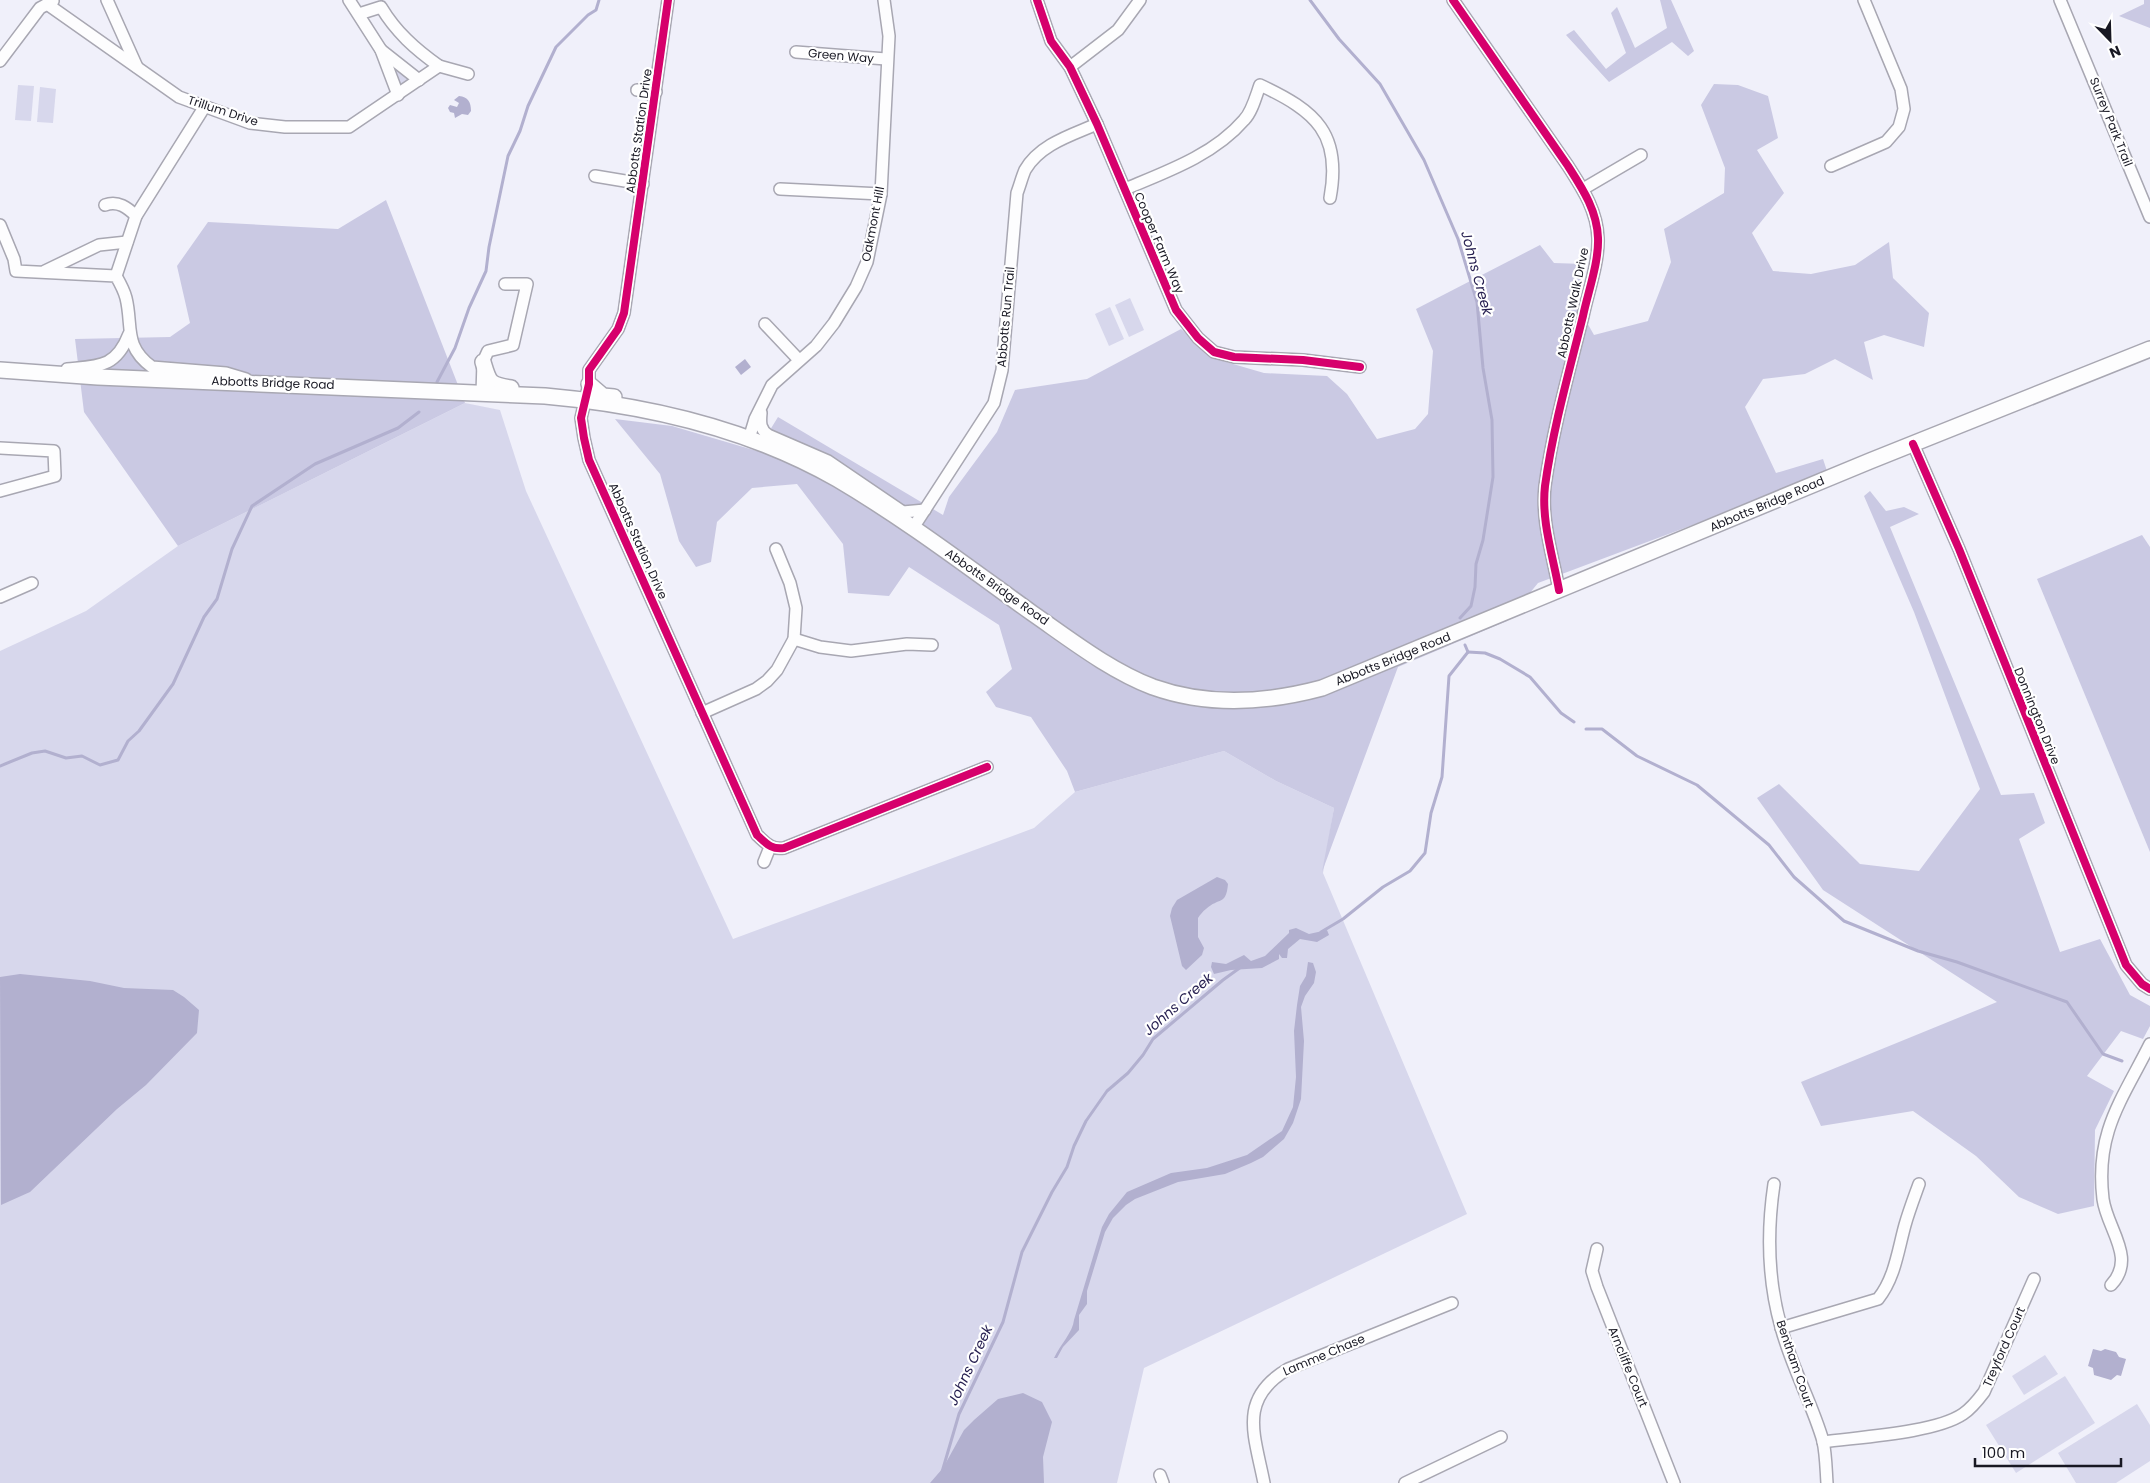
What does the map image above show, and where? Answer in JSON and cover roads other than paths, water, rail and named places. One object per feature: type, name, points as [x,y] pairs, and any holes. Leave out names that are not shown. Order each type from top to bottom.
[{"type":"main road","name":"Abbotts Bridge Road","points":[[0,370],[545,396],[584,400],[660,413],[704,424],[749,439],[835,478],[913,528],[1080,646],[1123,674],[1154,687],[1181,695],[1220,701],[1250,701],[1287,697],[1322,688],[1913,444],[2150,349]]},
{"type":"main road","name":"Abbotts Bridge Road","points":[[483,362],[489,380],[493,384],[509,388],[540,389],[545,392],[545,396]]},
{"type":"main road","name":"Abbotts Bridge Road","points":[[589,384],[603,396],[652,403],[660,413]]},
{"type":"street","points":[[107,0],[137,67]]},
{"type":"street","points":[[349,0],[381,50],[398,95]]},
{"type":"street","name":"Abbotts Station Drive","points":[[668,0],[624,313],[618,329],[589,370],[589,384],[584,400],[582,418],[584,438],[589,460],[757,835],[770,847]]},
{"type":"street","name":"Oakmont Hill","points":[[749,439],[772,385],[816,346],[834,323],[856,287],[867,262],[881,194],[888,36],[884,0]]},
{"type":"street","name":"Cooper Farm Way","points":[[1037,0],[1051,41],[1070,67],[1097,124],[1176,310],[1198,338],[1214,352],[1234,357],[1304,360],[1360,367]]},
{"type":"street","points":[[1070,67],[1118,30],[1140,0]]},
{"type":"street","name":"Abbotts Walk Drive","points":[[1454,0],[1583,189],[1594,212],[1598,238],[1592,277],[1554,432],[1545,488],[1545,520],[1559,590]]},
{"type":"street","points":[[1831,166],[1886,142],[1899,127],[1904,109],[1901,89],[1864,0]]},
{"type":"street","name":"Surrey Park Trail","points":[[2060,0],[2150,217]]},
{"type":"street","points":[[0,61],[44,3]]},
{"type":"street","name":"Trillum Drive","points":[[44,3],[179,97],[250,122],[286,127],[349,127],[440,66]]},
{"type":"street","points":[[359,14],[381,7],[392,25],[415,49],[440,66],[468,74]]},
{"type":"street","points":[[381,50],[420,80]]},
{"type":"street","name":"Green Way","points":[[796,52],[886,59]]},
{"type":"street","points":[[1125,189],[1174,168],[1216,145],[1245,120],[1260,85],[1297,105],[1312,116],[1325,132],[1331,148],[1333,161],[1330,198]]},
{"type":"street","name":"Abbotts Station Drive","points":[[637,90],[656,92]]},
{"type":"street","points":[[204,106],[136,216],[116,276],[126,299],[129,334],[137,352],[152,367],[226,373],[260,383]]},
{"type":"street","name":"Abbotts Run Trail","points":[[913,528],[994,404],[1002,370],[1017,192],[1025,170],[1036,156],[1049,145],[1097,124]]},
{"type":"street","points":[[1583,189],[1641,155]]},
{"type":"street","name":"Abbotts Station Drive","points":[[595,176],[643,184]]},
{"type":"street","points":[[780,189],[881,194]]},
{"type":"street","points":[[106,205],[110,203],[126,206],[136,216]]},
{"type":"street","points":[[0,225],[14,259],[16,271],[116,276]]},
{"type":"street","points":[[43,272],[99,245],[127,242]]},
{"type":"street","points":[[474,393],[488,350],[513,345],[527,284],[506,284]]},
{"type":"street","points":[[766,324],[799,360]]},
{"type":"street","points":[[44,373],[100,366],[116,356],[126,343],[129,334]]},
{"type":"street","points":[[762,405],[760,426],[762,431],[768,435],[828,461],[903,512],[925,510]]},
{"type":"street","name":"Donnington Drive","points":[[1913,444],[1959,549],[2126,965],[2142,984],[2150,990]]},
{"type":"street","points":[[0,448],[54,451],[55,476],[0,491]]},
{"type":"street","points":[[702,713],[756,690],[777,670],[794,639],[796,608],[790,583],[776,550]]},
{"type":"street","points":[[0,597],[32,583]]},
{"type":"street","points":[[794,639],[851,651],[907,644],[932,645]]},
{"type":"street","points":[[764,862],[770,847],[784,848],[819,835],[987,766]]},
{"type":"street","points":[[2111,1285],[2120,1276],[2122,1257],[2103,1201],[2102,1169],[2105,1137],[2116,1107],[2150,1044]]},
{"type":"street","name":"Bentham Court","points":[[1774,1184],[1770,1214],[1770,1270],[1781,1328],[1823,1442],[1827,1483]]},
{"type":"street","points":[[1781,1328],[1878,1299],[1886,1289],[1892,1274],[1919,1184]]},
{"type":"street","name":"Arncliffe Court","points":[[1597,1249],[1592,1272],[1597,1288],[1674,1483]]},
{"type":"street","name":"Treyford Court","points":[[1823,1442],[1925,1428],[1962,1415],[1974,1405],[1984,1392],[2034,1279]]},
{"type":"street","name":"Lamme Chase","points":[[1264,1483],[1253,1432],[1253,1415],[1257,1399],[1275,1377],[1452,1303]]},
{"type":"street","points":[[1405,1483],[1501,1437]]},
{"type":"waterway","points":[[437,382],[455,348],[469,308],[486,271],[489,247],[508,156],[520,131],[528,106],[556,47],[588,15],[596,10],[599,0]]},
{"type":"waterway","name":"Johns Creek","points":[[1310,0],[1339,39],[1380,84],[1424,160],[1458,239],[1477,302],[1483,368],[1492,420],[1493,477],[1483,540],[1476,564],[1475,587],[1471,606],[1460,618]]},
{"type":"waterway","points":[[0,766],[32,753],[45,751],[66,758],[82,756],[100,765],[118,760],[128,741],[139,731],[173,684],[204,617],[217,599],[232,549],[252,506],[315,464],[398,428],[419,412]]},
{"type":"waterway","name":"Johns Creek","points":[[1465,645],[1468,652]]},
{"type":"waterway","points":[[1468,652],[1485,653],[1500,659],[1530,677],[1561,713],[1574,722]]},
{"type":"waterway","name":"Johns Creek","points":[[1321,932],[1343,919],[1383,887],[1410,871],[1425,853],[1431,813],[1442,777],[1449,676],[1468,652]]},
{"type":"waterway","points":[[1586,729],[1602,729],[1637,756],[1697,785],[1769,845],[1794,877],[1844,921],[1918,951],[1957,962],[2067,1002],[2103,1054],[2122,1061]]},
{"type":"waterway","name":"Johns Creek","points":[[942,1472],[959,1414],[1003,1322],[1022,1252],[1052,1192],[1067,1167],[1074,1146],[1086,1121],[1107,1091],[1128,1073],[1153,1039],[1241,967]]}]
